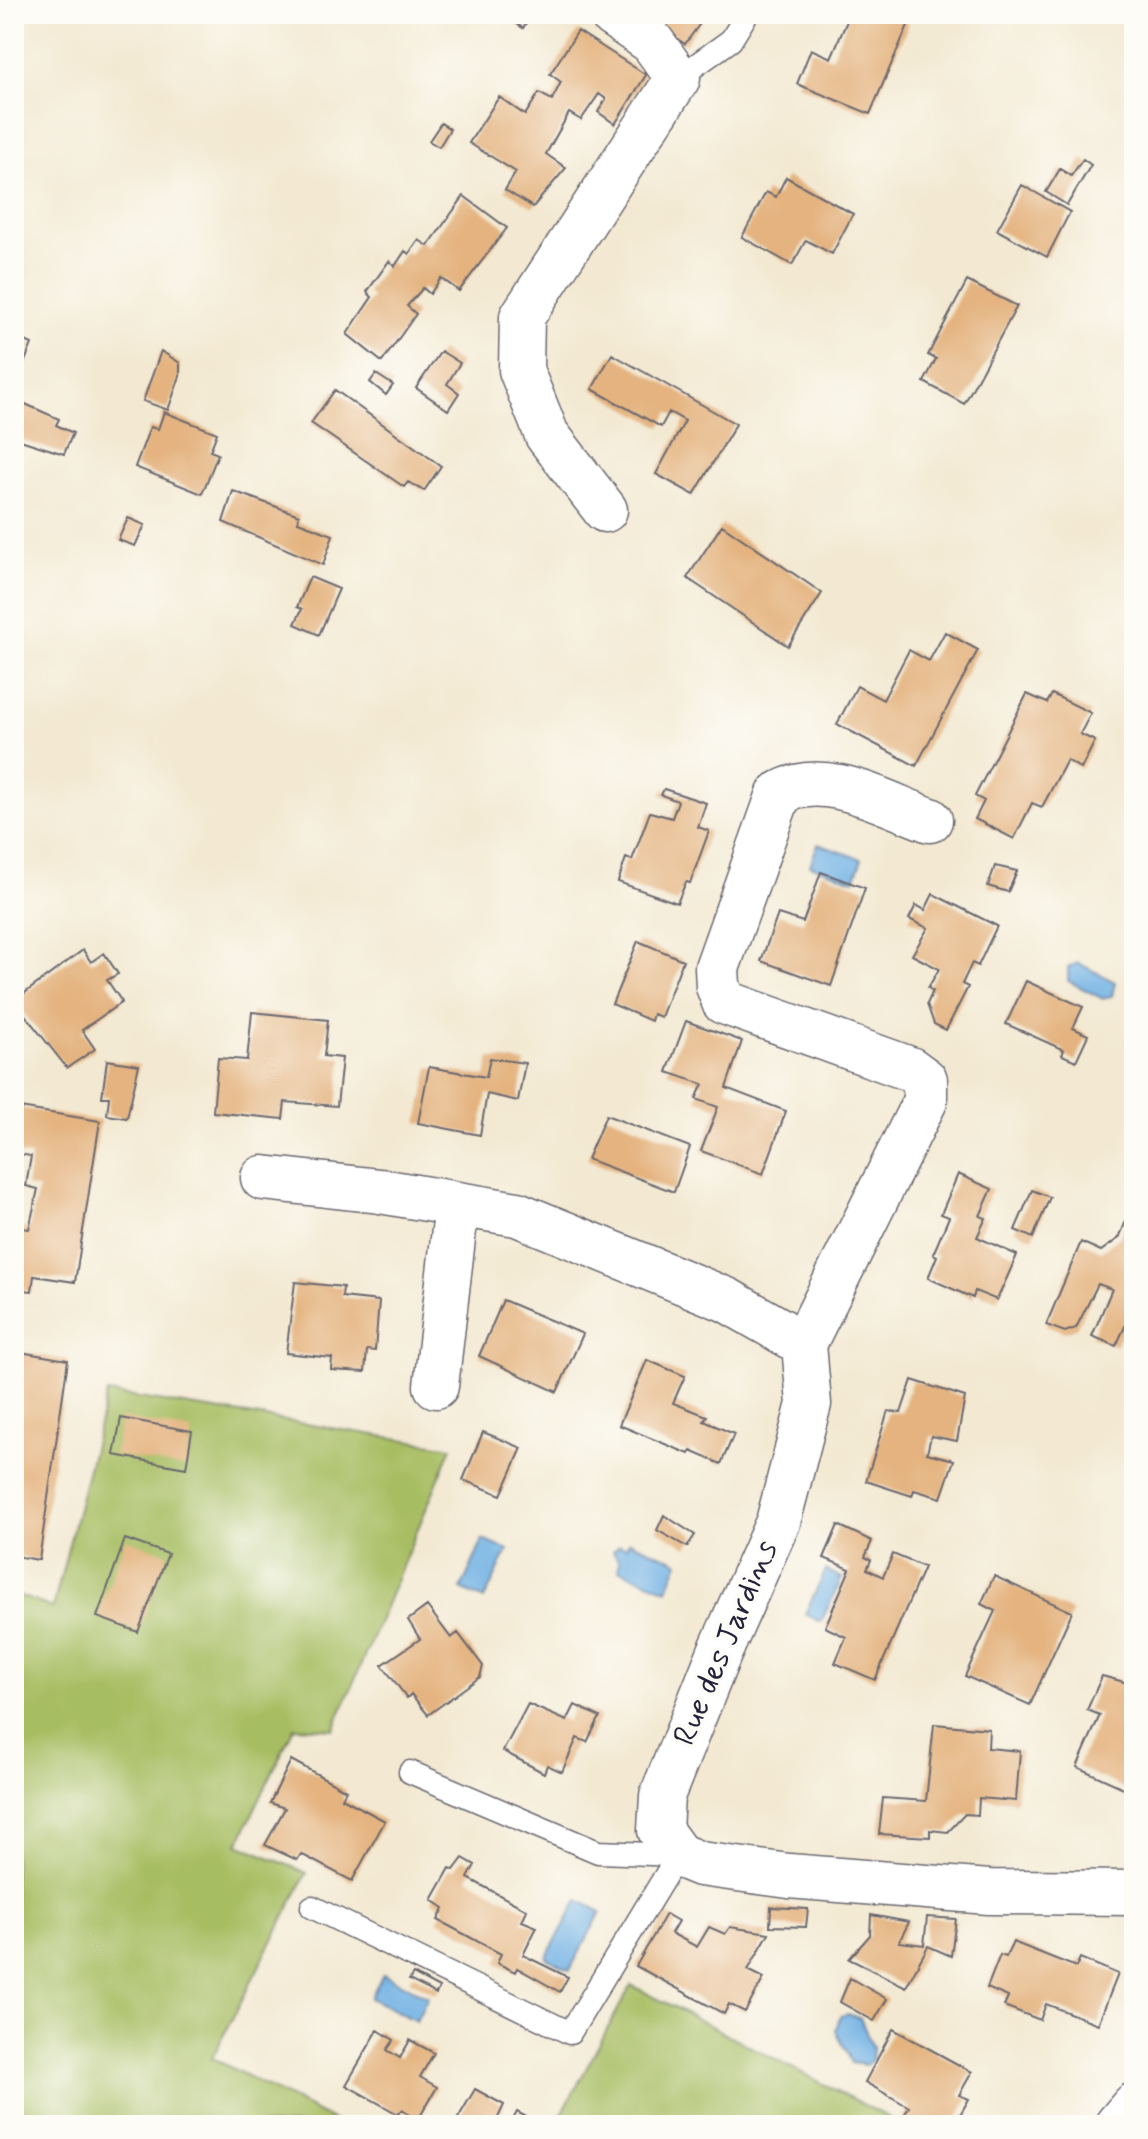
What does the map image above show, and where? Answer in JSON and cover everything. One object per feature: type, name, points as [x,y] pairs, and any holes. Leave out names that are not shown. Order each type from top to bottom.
[{"type":"street","points":[[605,510],[547,435],[521,370],[522,317],[678,78],[652,42],[611,14]]},
{"type":"street","points":[[263,1178],[457,1204],[531,1220],[727,1300],[804,1344],[925,1101],[925,1080],[910,1069],[724,1002],[718,986],[717,968],[779,794],[795,784],[824,782],[930,820]]},
{"type":"street","points":[[436,1386],[457,1204]]},
{"type":"street","name":"Rue des Jardins","points":[[678,1855],[660,1830],[662,1796],[719,1654],[778,1522],[809,1404],[804,1344]]},
{"type":"street","points":[[678,1855],[700,1864],[789,1876],[989,1892],[1134,1893]]},
{"type":"street","points":[[1117,2125],[1134,2105]]},
{"type":"lane","points":[[678,78],[731,40],[747,14]]},
{"type":"lane","points":[[312,1907],[570,2033],[678,1855],[598,1852],[410,1772]]},
{"type":"green space","points":[[107,1393],[452,1447],[334,1729],[294,1727],[238,1844],[307,1873],[212,2058],[342,2125],[14,2125],[14,1594],[53,1608]]},
{"type":"green space","points":[[631,1985],[903,2125],[556,2125]]},
{"type":"water","points":[[818,844],[862,859],[854,880],[810,865]]},
{"type":"water","points":[[1078,963],[1115,982],[1112,996],[1103,999],[1068,981],[1068,967]]},
{"type":"water","points":[[483,1540],[508,1550],[484,1600],[461,1589]]},
{"type":"water","points":[[629,1541],[679,1562],[667,1590],[618,1569],[620,1562],[613,1551],[620,1545],[626,1547]]},
{"type":"water","points":[[826,1570],[842,1578],[821,1622],[805,1614]]},
{"type":"water","points":[[578,1900],[601,1912],[570,1970],[546,1958]]},
{"type":"water","points":[[383,1974],[428,1997],[416,2021],[370,1998]]},
{"type":"water","points":[[848,2014],[860,2018],[873,2048],[872,2061],[866,2065],[852,2063],[836,2030],[840,2016]]},
{"type":"building","points":[[510,14],[532,14],[523,28],[508,18]]},
{"type":"building","points":[[652,14],[707,14],[685,44],[648,20]]},
{"type":"building","points":[[850,14],[890,14],[909,23],[870,114],[797,84],[811,49],[831,58]]},
{"type":"building","points":[[578,31],[646,75],[615,124],[598,112],[606,99],[599,94],[581,120],[569,113],[546,154],[566,168],[533,207],[505,190],[516,172],[469,143],[499,97],[525,115],[539,93],[552,100],[561,82],[550,74]]},
{"type":"building","points":[[441,123],[450,129],[439,147],[429,141]]},
{"type":"building","points":[[1083,159],[1091,165],[1067,205],[1046,192],[1060,169],[1071,176]]},
{"type":"building","points":[[786,177],[853,214],[832,254],[806,240],[792,265],[742,237],[766,192],[776,197]]},
{"type":"building","points":[[1022,185],[1070,212],[1047,257],[997,230]]},
{"type":"building","points":[[464,196],[507,228],[459,291],[441,278],[430,294],[423,288],[407,306],[416,314],[382,362],[347,334],[372,297],[367,292],[389,261],[395,266],[405,251],[409,254],[419,240],[428,246]]},
{"type":"building","points":[[967,281],[1017,306],[964,404],[924,382],[936,359],[928,355]]},
{"type":"building","points":[[14,336],[32,344],[18,378],[14,376]]},
{"type":"building","points":[[161,351],[180,363],[180,376],[168,410],[143,401]]},
{"type":"building","points":[[441,351],[460,363],[447,384],[459,393],[448,410],[416,388]]},
{"type":"building","points":[[612,354],[736,424],[694,495],[656,474],[685,421],[669,412],[661,427],[592,389]]},
{"type":"building","points":[[376,374],[393,385],[386,395],[370,382]]},
{"type":"building","points":[[335,390],[441,466],[424,491],[408,482],[404,487],[311,423]]},
{"type":"building","points":[[14,399],[59,419],[56,425],[73,433],[64,454],[14,438]]},
{"type":"building","points":[[164,412],[217,433],[210,451],[218,454],[202,494],[135,467],[150,427],[158,429]]},
{"type":"building","points":[[233,491],[299,515],[298,522],[333,535],[323,565],[223,522]]},
{"type":"building","points":[[128,518],[145,525],[135,546],[118,540]]},
{"type":"building","points":[[722,525],[822,593],[788,646],[687,578]]},
{"type":"building","points":[[310,577],[339,589],[319,635],[295,624],[302,609],[297,607]]},
{"type":"building","points":[[945,632],[978,650],[916,766],[837,724],[857,686],[883,700],[909,650],[929,661]]},
{"type":"building","points":[[1027,694],[1047,703],[1052,694],[1091,713],[1080,734],[1095,741],[1081,769],[1067,760],[1042,807],[1032,803],[1014,839],[975,819],[984,801],[975,796]]},
{"type":"building","points":[[664,789],[706,803],[698,827],[709,831],[690,883],[686,882],[677,903],[618,882],[626,858],[632,860],[650,812],[672,818],[678,801],[661,795]]},
{"type":"building","points":[[995,866],[1017,871],[1008,892],[988,886]]},
{"type":"building","points":[[821,872],[865,888],[831,986],[761,961],[778,914],[803,922]]},
{"type":"building","points":[[933,894],[997,926],[978,966],[972,963],[962,984],[968,987],[946,1030],[934,1024],[927,1004],[933,991],[928,988],[939,969],[912,955],[928,928],[909,919],[916,905],[925,910]]},
{"type":"building","points":[[638,941],[683,960],[661,1017],[653,1014],[651,1021],[612,1004]]},
{"type":"building","points":[[83,950],[91,962],[104,953],[118,974],[107,980],[122,1002],[82,1030],[95,1049],[67,1068],[14,1001]]},
{"type":"building","points":[[1026,981],[1083,1007],[1073,1028],[1088,1035],[1076,1061],[1062,1055],[1064,1050],[1006,1024]]},
{"type":"building","points":[[252,1012],[328,1020],[324,1056],[342,1058],[337,1106],[285,1102],[283,1119],[213,1112],[218,1058],[247,1060]]},
{"type":"building","points":[[686,1021],[742,1041],[726,1088],[786,1111],[763,1174],[701,1151],[718,1107],[696,1099],[703,1084],[667,1072]]},
{"type":"building","points":[[490,1058],[525,1063],[518,1101],[487,1094],[480,1135],[418,1123],[429,1067],[486,1077]]},
{"type":"building","points":[[107,1060],[139,1065],[127,1118],[107,1115],[109,1097],[102,1097]]},
{"type":"building","points":[[14,1107],[100,1121],[75,1282],[34,1276],[32,1291],[14,1289],[14,1227],[29,1229],[38,1189],[26,1186],[31,1156],[18,1154]]},
{"type":"building","points":[[606,1115],[690,1147],[674,1192],[587,1159]]},
{"type":"building","points":[[958,1174],[992,1189],[980,1216],[986,1218],[977,1237],[1017,1255],[997,1300],[975,1291],[973,1298],[928,1278],[937,1256],[933,1254],[949,1217],[941,1214]]},
{"type":"building","points":[[1032,1190],[1050,1197],[1033,1238],[1015,1230]]},
{"type":"building","points":[[1134,1202],[1134,1307],[1116,1346],[1092,1336],[1112,1289],[1098,1284],[1076,1328],[1065,1332],[1046,1325],[1081,1242],[1101,1251],[1119,1238]]},
{"type":"building","points":[[295,1282],[343,1287],[342,1297],[379,1301],[375,1351],[367,1350],[365,1372],[331,1370],[332,1358],[286,1353]]},
{"type":"building","points":[[503,1300],[583,1334],[557,1392],[479,1356]]},
{"type":"building","points":[[14,1351],[68,1360],[39,1560],[14,1556]]},
{"type":"building","points":[[647,1360],[685,1376],[673,1403],[707,1416],[704,1421],[734,1434],[721,1464],[619,1425]]},
{"type":"building","points":[[912,1380],[965,1397],[957,1441],[931,1436],[927,1453],[954,1460],[941,1498],[914,1490],[912,1496],[866,1481],[888,1411],[901,1413]]},
{"type":"building","points":[[121,1418],[192,1431],[186,1468],[114,1455]]},
{"type":"building","points":[[483,1432],[522,1448],[501,1495],[463,1480]]},
{"type":"building","points":[[664,1515],[695,1535],[687,1547],[657,1530]]},
{"type":"building","points":[[838,1525],[872,1541],[865,1557],[871,1560],[867,1569],[883,1577],[893,1554],[924,1567],[875,1680],[835,1663],[846,1637],[825,1627],[850,1569],[824,1558]]},
{"type":"building","points":[[125,1539],[168,1554],[138,1632],[97,1617]]},
{"type":"building","points":[[994,1576],[1072,1612],[1030,1705],[965,1676],[995,1611],[981,1604]]},
{"type":"building","points":[[427,1606],[451,1638],[458,1633],[483,1666],[480,1677],[428,1715],[411,1694],[407,1698],[382,1665],[420,1639],[408,1620]]},
{"type":"building","points":[[1134,1669],[1134,1783],[1130,1791],[1077,1767],[1100,1715],[1087,1710],[1102,1676],[1128,1683]]},
{"type":"building","points":[[528,1704],[567,1721],[575,1705],[600,1717],[587,1742],[577,1738],[562,1772],[547,1765],[544,1773],[503,1751]]},
{"type":"building","points":[[934,1724],[989,1729],[988,1748],[1020,1751],[1016,1801],[979,1798],[978,1815],[965,1814],[948,1832],[930,1830],[930,1837],[879,1834],[883,1798],[926,1801]]},
{"type":"building","points":[[291,1760],[346,1790],[342,1798],[385,1821],[352,1881],[301,1854],[297,1860],[265,1845],[285,1808],[270,1803]]},
{"type":"building","points":[[463,1858],[475,1865],[468,1878],[527,1910],[522,1921],[537,1927],[523,1955],[568,1977],[560,1992],[517,1968],[515,1972],[497,1963],[501,1954],[438,1920],[444,1908],[432,1900],[450,1868],[454,1870]]},
{"type":"building","points":[[771,1907],[808,1909],[806,1927],[770,1926]]},
{"type":"building","points":[[666,1914],[678,1921],[671,1933],[697,1947],[709,1927],[725,1934],[730,1927],[769,1933],[748,1970],[764,1978],[745,2012],[729,2004],[724,2014],[636,1966]]},
{"type":"building","points":[[871,1915],[909,1922],[899,1942],[924,1945],[927,1917],[956,1919],[951,1956],[928,1946],[906,1987],[849,1959],[870,1935]]},
{"type":"building","points":[[1013,1942],[1076,1967],[1080,1958],[1118,1974],[1098,2024],[1046,2004],[1040,2020],[1004,2006],[1008,1997],[987,1988],[1000,1955],[1006,1957]]},
{"type":"building","points":[[413,1974],[439,1988],[436,1994],[409,1980]]},
{"type":"building","points":[[850,1978],[887,1999],[874,2021],[840,2002]]},
{"type":"building","points":[[893,2029],[972,2072],[959,2095],[969,2099],[954,2125],[898,2125],[909,2107],[865,2082]]},
{"type":"building","points":[[378,2030],[394,2040],[387,2050],[400,2058],[410,2040],[434,2053],[420,2077],[437,2087],[418,2120],[402,2110],[398,2114],[346,2085]]},
{"type":"building","points":[[475,2089],[504,2105],[496,2122],[501,2125],[454,2125]]},
{"type":"building","points":[[517,2112],[536,2122],[534,2125],[510,2125]]}]
